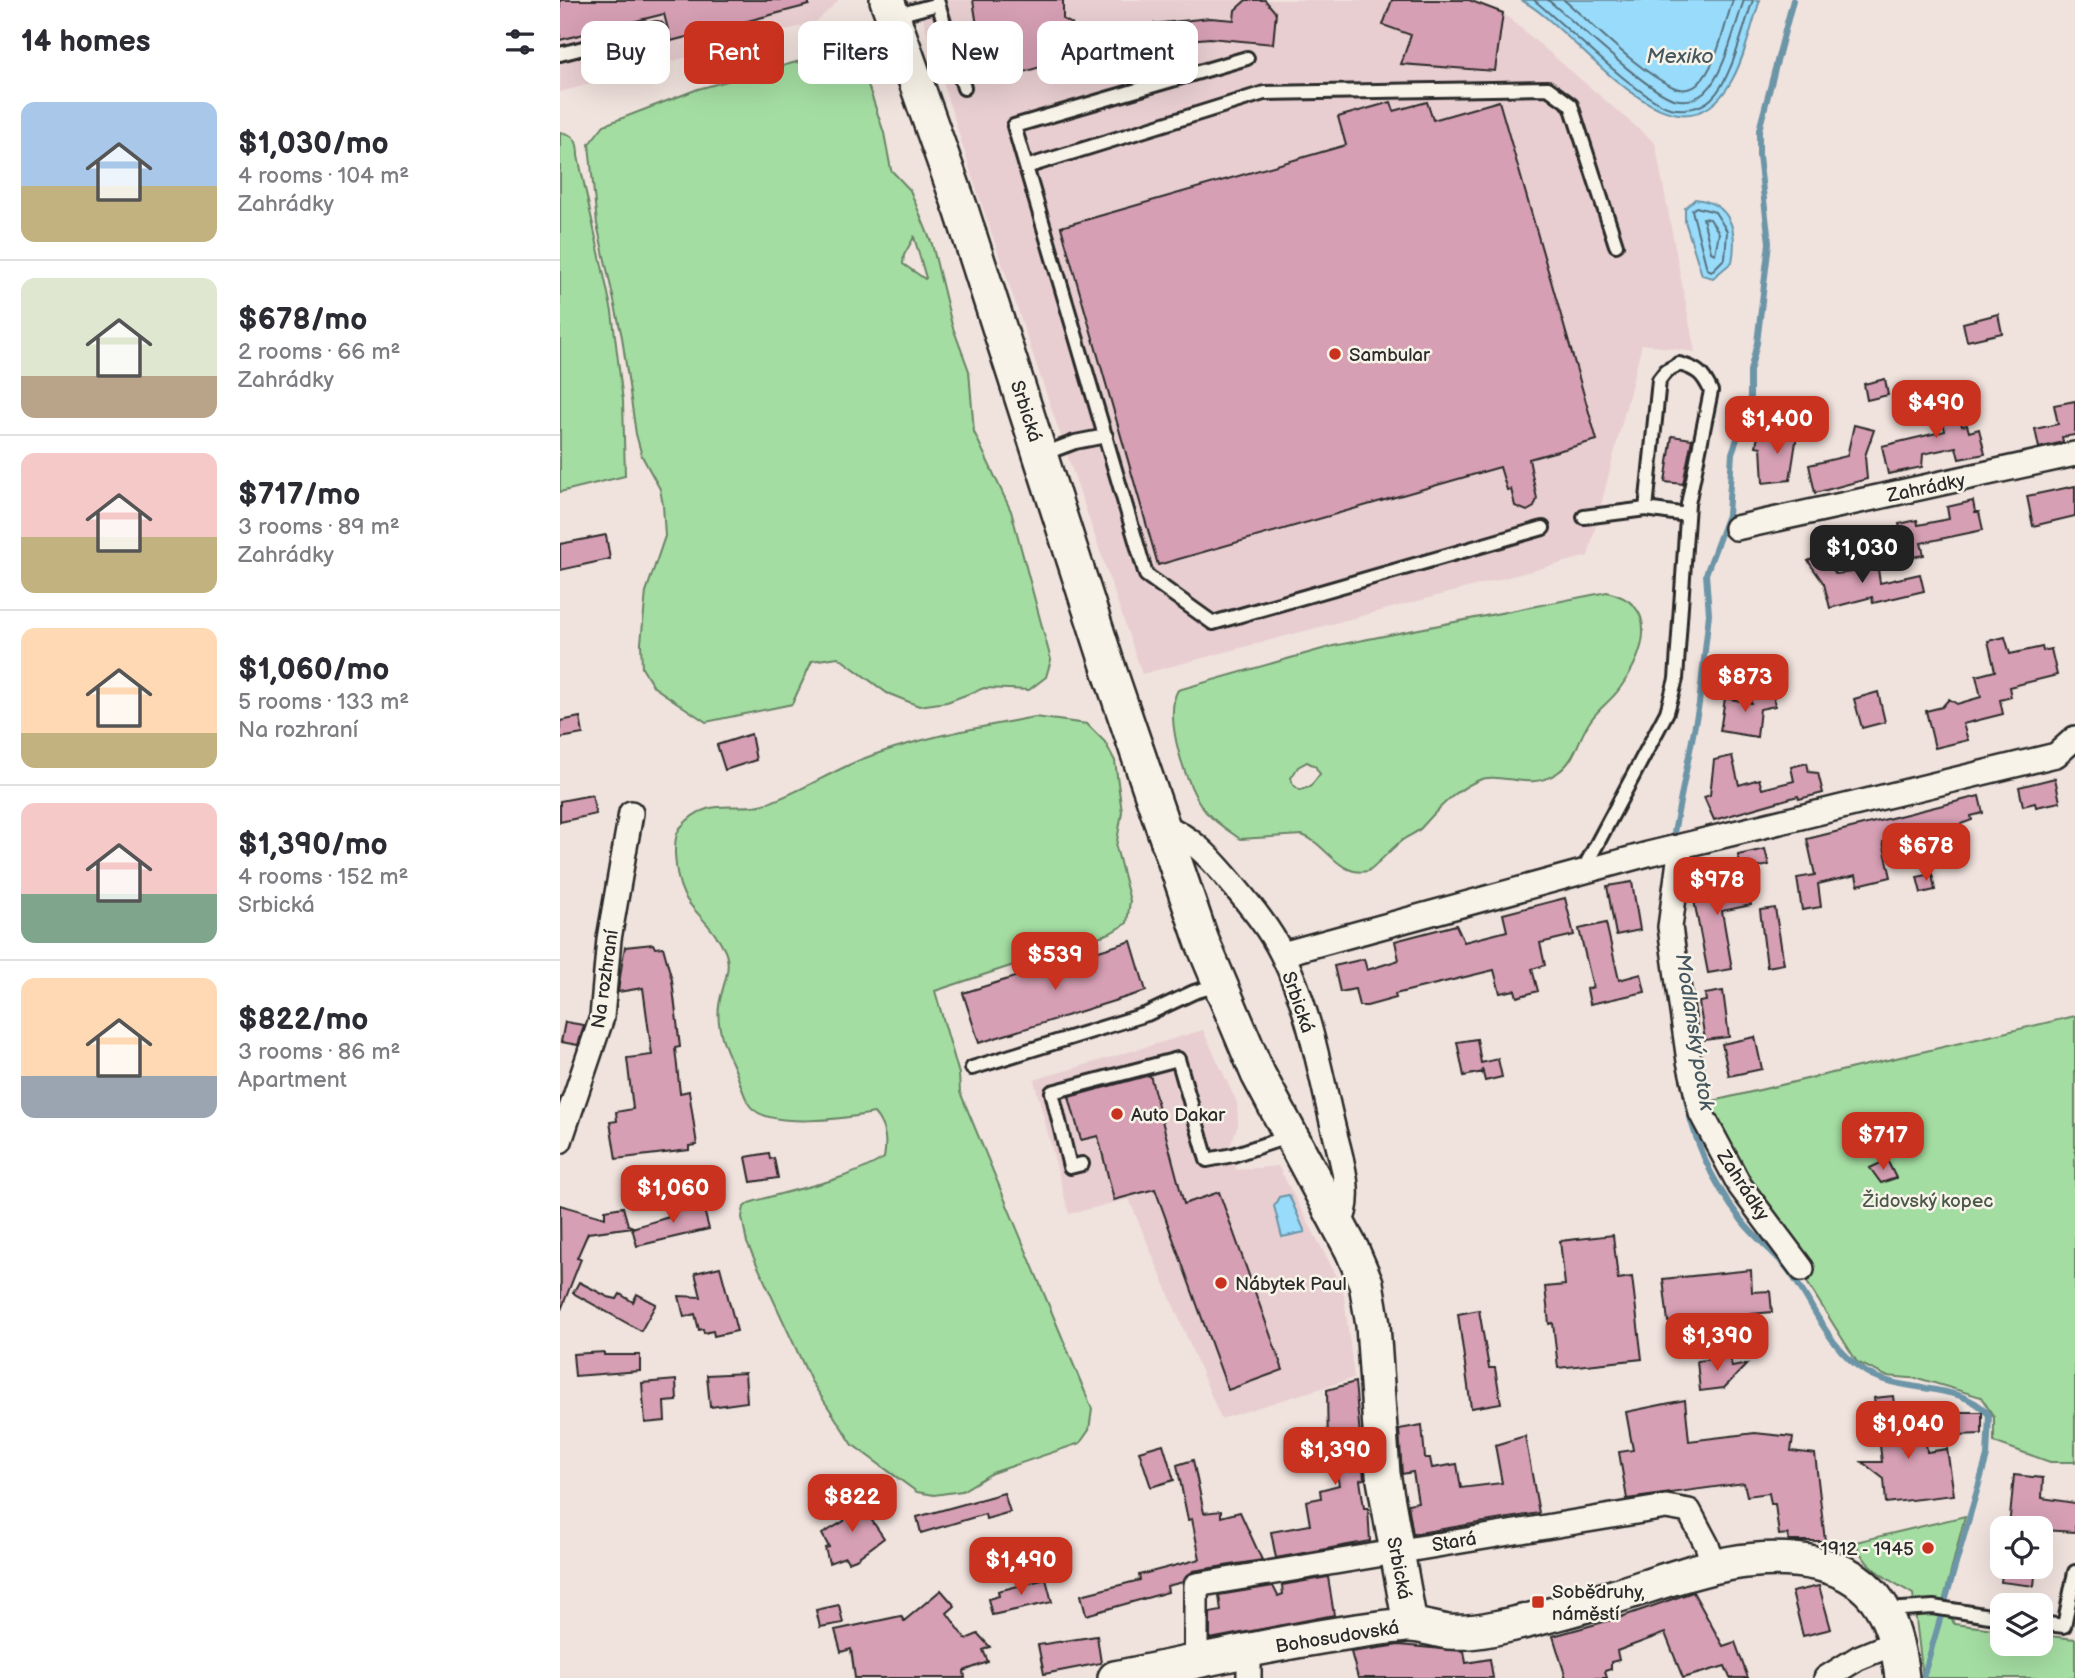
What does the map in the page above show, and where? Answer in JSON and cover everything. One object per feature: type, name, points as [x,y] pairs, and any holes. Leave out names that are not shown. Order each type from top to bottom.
[{"type":"street","name":"Srbická","points":[[890,8],[1042,454],[1160,824],[1219,985],[1247,1051],[1361,1269],[1370,1303],[1378,1428],[1410,1624]]},
{"type":"street","name":"Zahrádky","points":[[1736,528],[2075,454]]},
{"type":"street","points":[[1282,954],[1681,846],[2056,755],[2075,738]]},
{"type":"street","name":"Na rozhraní","points":[[560,1141],[602,1017],[609,939],[631,813]]},
{"type":"street","name":"Srbická","points":[[1160,824],[1185,835],[1215,863],[1250,904],[1282,954],[1320,1066],[1343,1169],[1347,1212],[1339,1225]]},
{"type":"street","name":"Zahrádky","points":[[1681,846],[1670,927],[1689,1061],[1701,1113],[1740,1186],[1802,1269]]},
{"type":"street","name":"Stará","points":[[1196,1662],[1196,1585],[1666,1507],[1689,1511],[1707,1545],[1713,1565]]},
{"type":"street","name":"Bohosudovská","points":[[1115,1678],[1196,1662],[1249,1665],[1410,1624],[1449,1632],[1492,1629],[1577,1607],[1713,1565],[1755,1558],[1820,1564],[1853,1578],[1886,1610],[1897,1642],[1902,1678]]},
{"type":"street","points":[[1826,1678],[1858,1658],[1897,1642]]},
{"type":"lane","points":[[890,8],[937,2],[964,88]]},
{"type":"lane","points":[[560,54],[581,49]]},
{"type":"lane","points":[[1247,58],[1014,126],[1146,575],[1213,623],[1543,528]]},
{"type":"lane","points":[[1026,166],[1264,93],[1548,88],[1571,105],[1616,245]]},
{"type":"lane","points":[[1582,873],[1667,712],[1676,678],[1687,515],[1711,391],[1703,374],[1679,364],[1666,371],[1659,380],[1646,509]]},
{"type":"lane","points":[[1042,454],[1075,442],[1106,436]]},
{"type":"lane","points":[[1584,517],[1646,509],[1687,515]]},
{"type":"lane","points":[[972,1068],[1147,1014],[1194,992],[1219,985]]},
{"type":"lane","points":[[1082,1164],[1070,1167],[1052,1092],[1178,1059],[1208,1160],[1233,1156],[1291,1136]]},
{"type":"lane","points":[[2053,1625],[2064,1626],[2075,1572]]},
{"type":"lane","points":[[1886,1610],[1933,1606],[1990,1616]]},
{"type":"shaded area","points":[[560,0],[839,0],[817,21],[798,21],[798,27],[784,31],[784,21],[684,21],[684,58],[670,62],[670,21],[581,21],[581,84],[589,84],[560,92]]},
{"type":"shaded area","points":[[917,0],[1469,0],[1503,13],[1655,143],[1695,352],[1642,344],[1588,556],[1142,674],[973,179],[943,84],[1023,84],[1023,21],[927,21],[927,32]]},
{"type":"shaded area","points":[[1203,1030],[1237,1103],[1238,1125],[1230,1146],[1236,1170],[1278,1166],[1343,1288],[1354,1378],[1221,1419],[1129,1199],[1069,1214],[1034,1080]]},
{"type":"green space","points":[[798,62],[798,84],[868,84],[884,133],[891,170],[910,190],[932,244],[952,325],[969,371],[974,432],[1011,511],[1051,660],[1046,677],[1029,690],[984,688],[947,702],[919,706],[887,693],[838,657],[812,661],[792,704],[706,722],[654,687],[642,668],[641,643],[646,592],[665,536],[663,505],[660,489],[642,456],[636,434],[622,337],[597,224],[589,144],[604,125],[716,84],[784,84],[784,65]],"holes":[[[914,237],[925,279],[903,264],[904,255]]]},
{"type":"green space","points":[[560,132],[572,137],[577,146],[612,312],[623,401],[625,476],[560,492]]},
{"type":"green space","points":[[1607,592],[1624,598],[1635,608],[1641,619],[1643,632],[1641,646],[1629,674],[1617,692],[1591,720],[1564,768],[1536,781],[1487,778],[1470,784],[1448,800],[1420,829],[1400,842],[1368,871],[1358,872],[1340,864],[1302,835],[1240,839],[1214,820],[1191,787],[1179,752],[1173,717],[1178,690],[1333,646]],"holes":[[[1307,762],[1315,766],[1320,774],[1310,787],[1300,790],[1293,785],[1291,778],[1298,767]]]},
{"type":"green space","points":[[1035,717],[1087,724],[1105,742],[1115,761],[1122,812],[1116,847],[1130,901],[1127,923],[1110,933],[935,991],[959,1074],[960,1092],[1092,1409],[1089,1430],[1080,1443],[992,1473],[962,1491],[934,1495],[917,1492],[853,1445],[811,1381],[747,1243],[742,1217],[744,1207],[749,1203],[835,1179],[884,1158],[883,1129],[874,1113],[828,1119],[790,1120],[773,1118],[750,1106],[720,1030],[719,1006],[727,970],[727,956],[716,935],[686,899],[681,888],[675,854],[676,840],[680,828],[702,811],[724,806],[746,807],[768,803],[881,752],[946,734]]},
{"type":"green space","name":"Židovský kopec","points":[[2075,1016],[2075,1462],[2050,1462],[1994,1442],[1994,1417],[1981,1397],[1921,1379],[1886,1376],[1857,1362],[1696,1105]]},
{"type":"green space","points":[[1965,1516],[1944,1599],[1954,1624],[1990,1628],[1990,1656],[2053,1656],[2053,1636],[2075,1639],[2075,1678],[1923,1678],[1913,1594],[1871,1566],[1859,1551],[1856,1542]]},
{"type":"water","name":"Mexiko","points":[[1521,0],[1760,0],[1732,80],[1709,107],[1683,114],[1655,107],[1626,89],[1544,16]]},
{"type":"water","points":[[1695,199],[1717,206],[1724,212],[1732,229],[1732,262],[1713,278],[1702,275],[1685,221],[1685,208]]},
{"type":"water","points":[[1289,1195],[1305,1232],[1282,1237],[1274,1206],[1279,1197]]},
{"type":"building","points":[[560,0],[809,0],[809,5],[748,21],[684,21],[684,38],[671,41],[670,21],[666,21],[664,14],[636,21],[581,21],[581,35],[560,40]]},
{"type":"building","points":[[973,0],[1063,0],[1063,19],[1067,21],[1037,21],[1037,68],[1023,72],[1023,21],[976,21]]},
{"type":"building","points":[[1246,0],[1265,0],[1276,13],[1273,44],[1198,39],[1198,21],[1181,21],[1210,18],[1234,20],[1235,10]]},
{"type":"building","points":[[1392,0],[1469,0],[1503,13],[1495,71],[1401,64],[1411,35],[1383,25]]},
{"type":"building","name":"Sambular","points":[[1499,101],[1597,440],[1529,459],[1537,499],[1534,507],[1527,511],[1515,506],[1511,489],[1507,490],[1500,467],[1158,565],[1061,227],[1346,145],[1338,117],[1391,102],[1394,111],[1427,102],[1433,120]]},
{"type":"building","points":[[1998,314],[2002,333],[1967,341],[1963,323]]},
{"type":"building","points":[[1885,379],[1888,395],[1867,400],[1864,384]]},
{"type":"building","points":[[1953,389],[1962,426],[1967,425],[1969,432],[1979,429],[1985,454],[1959,459],[1956,447],[1923,454],[1922,467],[1888,474],[1882,446],[1945,431],[1936,393]]},
{"type":"building","points":[[2075,401],[2075,435],[2062,437],[2063,442],[2039,448],[2035,429],[2058,424],[2054,405]]},
{"type":"building","points":[[1854,425],[1874,430],[1865,456],[1867,479],[1815,493],[1809,465],[1847,456]]},
{"type":"building","points":[[1759,431],[1797,435],[1790,480],[1763,483],[1761,447],[1756,446]]},
{"type":"building","points":[[1672,436],[1692,439],[1683,484],[1665,482]]},
{"type":"building","points":[[2075,486],[2075,516],[2033,526],[2027,496]]},
{"type":"building","points":[[1973,501],[1983,530],[1921,543],[1924,555],[1907,558],[1899,524],[1917,520],[1918,525],[1949,519],[1947,507]]},
{"type":"building","points":[[606,535],[610,559],[560,570],[560,544]]},
{"type":"building","points":[[1823,554],[1836,574],[1878,569],[1880,583],[1920,574],[1924,591],[1873,603],[1872,597],[1830,608],[1824,584],[1808,561]]},
{"type":"building","points":[[2005,637],[2010,654],[2042,647],[2043,651],[2051,649],[2057,675],[2009,687],[2011,697],[2000,700],[2003,714],[1963,724],[1968,740],[1935,748],[1926,711],[1942,707],[1949,699],[1957,704],[1981,697],[1976,676],[1995,671],[1988,641]]},
{"type":"building","points":[[1772,690],[1775,706],[1760,709],[1757,737],[1720,731],[1725,698],[1751,703],[1749,694]]},
{"type":"building","points":[[1878,692],[1885,722],[1862,728],[1854,699]]},
{"type":"building","points":[[580,717],[583,734],[560,738],[560,721]]},
{"type":"building","points":[[751,734],[756,760],[725,770],[717,745]]},
{"type":"building","points":[[1732,756],[1739,785],[1759,779],[1762,789],[1794,781],[1791,767],[1807,763],[1809,772],[1818,773],[1823,793],[1799,799],[1798,796],[1714,820],[1704,797],[1710,795],[1714,760]]},
{"type":"building","points":[[2055,778],[2060,802],[2036,807],[2035,803],[2023,806],[2019,787]]},
{"type":"building","points":[[592,795],[596,814],[560,822],[560,801]]},
{"type":"building","points":[[1979,796],[1983,813],[1971,816],[1972,820],[1948,829],[1883,842],[1891,877],[1858,885],[1856,875],[1818,884],[1821,907],[1802,910],[1797,878],[1815,875],[1807,839]]},
{"type":"building","points":[[1765,849],[1769,865],[1742,871],[1738,855]]},
{"type":"building","points":[[1932,874],[1935,890],[1921,893],[1917,877]]},
{"type":"building","points":[[1729,875],[1747,890],[1751,905],[1722,911],[1732,969],[1708,973],[1691,885],[1703,884],[1702,879]]},
{"type":"building","points":[[1632,882],[1640,930],[1616,935],[1607,886]]},
{"type":"building","points":[[1565,898],[1574,935],[1540,943],[1545,965],[1532,969],[1538,991],[1517,997],[1515,990],[1500,993],[1494,970],[1395,994],[1396,998],[1367,1006],[1359,1006],[1355,989],[1340,992],[1334,966],[1364,959],[1367,970],[1399,960],[1395,941],[1456,925],[1464,942],[1507,931],[1503,914]]},
{"type":"building","points":[[1775,908],[1784,964],[1767,967],[1760,910]]},
{"type":"building","points":[[1606,923],[1619,980],[1641,974],[1645,992],[1590,1004],[1587,989],[1593,987],[1579,929]]},
{"type":"building","points":[[1131,941],[1146,991],[979,1043],[963,993]]},
{"type":"building","points":[[653,944],[655,948],[663,947],[672,980],[680,1047],[675,1048],[680,1093],[689,1091],[697,1145],[689,1146],[689,1150],[616,1159],[610,1122],[617,1121],[616,1112],[633,1109],[627,1058],[652,1055],[643,988],[618,992],[622,963],[625,947]]},
{"type":"building","points":[[1723,991],[1729,1037],[1705,1040],[1699,1002],[1706,1001],[1705,994]]},
{"type":"building","points":[[565,1022],[584,1025],[578,1045],[561,1042]]},
{"type":"building","points":[[1755,1037],[1762,1069],[1729,1076],[1722,1044]]},
{"type":"building","points":[[1477,1039],[1481,1063],[1498,1059],[1502,1077],[1485,1081],[1483,1072],[1464,1076],[1457,1042]]},
{"type":"building","points":[[1150,1075],[1184,1204],[1219,1192],[1283,1370],[1228,1390],[1155,1189],[1114,1200],[1098,1136],[1081,1140],[1069,1097]]},
{"type":"building","points":[[769,1153],[770,1159],[774,1158],[778,1178],[751,1182],[746,1157]]},
{"type":"building","points":[[1887,1160],[1896,1178],[1881,1183],[1870,1168]]},
{"type":"building","points":[[702,1202],[709,1229],[637,1246],[632,1228],[669,1217],[667,1210]]},
{"type":"building","points":[[560,1205],[605,1218],[605,1210],[623,1207],[628,1225],[633,1227],[588,1233],[577,1258],[581,1259],[561,1310]]},
{"type":"building","points":[[1613,1235],[1618,1279],[1632,1277],[1642,1359],[1558,1368],[1553,1323],[1549,1324],[1545,1287],[1565,1285],[1560,1241]]},
{"type":"building","points":[[720,1267],[737,1331],[714,1336],[713,1331],[704,1333],[703,1329],[699,1330],[695,1314],[684,1317],[679,1296],[701,1297],[695,1273]]},
{"type":"building","points":[[1751,1270],[1752,1292],[1770,1291],[1772,1312],[1668,1322],[1663,1279]]},
{"type":"building","points":[[579,1282],[608,1297],[617,1299],[620,1294],[633,1302],[637,1294],[656,1304],[641,1331],[573,1293]]},
{"type":"building","points":[[1479,1310],[1489,1368],[1495,1368],[1501,1403],[1471,1408],[1458,1314]]},
{"type":"building","points":[[604,1352],[604,1355],[640,1355],[640,1371],[575,1376],[573,1354]]},
{"type":"building","points":[[1730,1357],[1732,1367],[1747,1364],[1724,1388],[1700,1391],[1697,1361]]},
{"type":"building","points":[[745,1373],[747,1402],[710,1407],[707,1375]]},
{"type":"building","points":[[676,1380],[677,1401],[664,1402],[665,1421],[645,1423],[642,1383]]},
{"type":"building","points":[[1355,1382],[1364,1479],[1360,1480],[1364,1508],[1368,1508],[1370,1541],[1276,1558],[1271,1532],[1310,1525],[1306,1501],[1321,1498],[1320,1490],[1339,1485],[1332,1449],[1328,1451],[1327,1390]]},
{"type":"building","points":[[1893,1396],[1898,1435],[1925,1432],[1927,1452],[1947,1449],[1954,1495],[1886,1503],[1884,1479],[1862,1462],[1882,1462],[1874,1398]]},
{"type":"building","points":[[1685,1400],[1689,1441],[1755,1433],[1793,1437],[1791,1451],[1815,1454],[1825,1541],[1789,1541],[1788,1534],[1779,1535],[1775,1504],[1771,1504],[1769,1493],[1747,1496],[1744,1483],[1627,1499],[1619,1452],[1633,1450],[1626,1412]]},
{"type":"building","points":[[1956,1412],[1982,1412],[1982,1434],[1956,1435]]},
{"type":"building","points":[[1422,1425],[1425,1458],[1430,1458],[1432,1468],[1457,1464],[1461,1488],[1502,1483],[1495,1445],[1525,1436],[1539,1513],[1413,1534],[1408,1504],[1418,1502],[1413,1472],[1402,1474],[1399,1429]]},
{"type":"building","points":[[1163,1444],[1174,1480],[1151,1487],[1139,1451]]},
{"type":"building","points":[[1193,1460],[1204,1513],[1221,1511],[1221,1517],[1240,1512],[1262,1560],[1193,1571],[1183,1582],[1167,1586],[1168,1592],[1086,1615],[1081,1595],[1140,1580],[1139,1575],[1200,1559],[1192,1519],[1188,1520],[1177,1465]]},
{"type":"building","points":[[2014,1475],[2043,1478],[2042,1498],[2075,1503],[2075,1532],[2053,1531],[2053,1516],[2010,1516]]},
{"type":"building","points":[[1004,1493],[1010,1512],[986,1519],[985,1514],[921,1533],[917,1517]]},
{"type":"building","points":[[855,1496],[884,1538],[856,1559],[848,1562],[845,1557],[829,1563],[825,1548],[829,1547],[822,1534],[844,1521],[845,1516],[839,1507]]},
{"type":"building","points":[[1328,1577],[1334,1615],[1210,1639],[1210,1613],[1221,1611],[1219,1595],[1273,1586],[1278,1596],[1283,1594],[1282,1585]]},
{"type":"building","points":[[1046,1579],[1052,1602],[992,1615],[988,1599],[999,1596],[998,1591]]},
{"type":"building","points":[[2001,1579],[2035,1579],[2034,1586],[2001,1582]]},
{"type":"building","points":[[1819,1586],[1831,1629],[1803,1636],[1792,1592]]},
{"type":"building","points":[[941,1590],[955,1606],[947,1613],[966,1639],[978,1634],[990,1647],[983,1650],[988,1662],[964,1671],[965,1678],[855,1678],[851,1649],[841,1652],[835,1630],[901,1616],[904,1621]]},
{"type":"building","points":[[1693,1592],[1723,1646],[1735,1642],[1748,1678],[1730,1678],[1725,1666],[1683,1678],[1665,1633],[1617,1651],[1619,1660],[1611,1662],[1611,1669],[1605,1671],[1607,1678],[1566,1678],[1553,1636],[1618,1618]]},
{"type":"building","points":[[839,1605],[843,1623],[820,1627],[816,1610]]},
{"type":"building","points":[[1097,1636],[1101,1663],[1044,1674],[1038,1645]]},
{"type":"building","points":[[1399,1645],[1464,1651],[1466,1663],[1490,1659],[1493,1678],[1358,1678],[1351,1652]]},
{"type":"waterway","name":"Modlanský potok","points":[[1672,843],[1699,704],[1709,614],[1706,574],[1728,515],[1732,453],[1750,403],[1750,371],[1757,343],[1769,243],[1759,156],[1759,130],[1793,0]]},
{"type":"waterway","name":"Modlanský potok","points":[[1684,1086],[1697,1140],[1721,1190],[1747,1227],[1796,1280],[1840,1350],[1866,1372],[1880,1379],[1963,1397],[1977,1404],[1989,1415],[1987,1456],[1923,1678]]},
{"type":"place","name":"Sambular","points":[[1335,354]]},
{"type":"place","name":"Auto Dakar","points":[[1117,1114]]},
{"type":"place","name":"Nábytek Paul","points":[[1221,1283]]},
{"type":"place","name":"1912 - 1945","points":[[1928,1548]]},
{"type":"place","name":"Sobědruhy, náměstí","points":[[1538,1602]]}]
